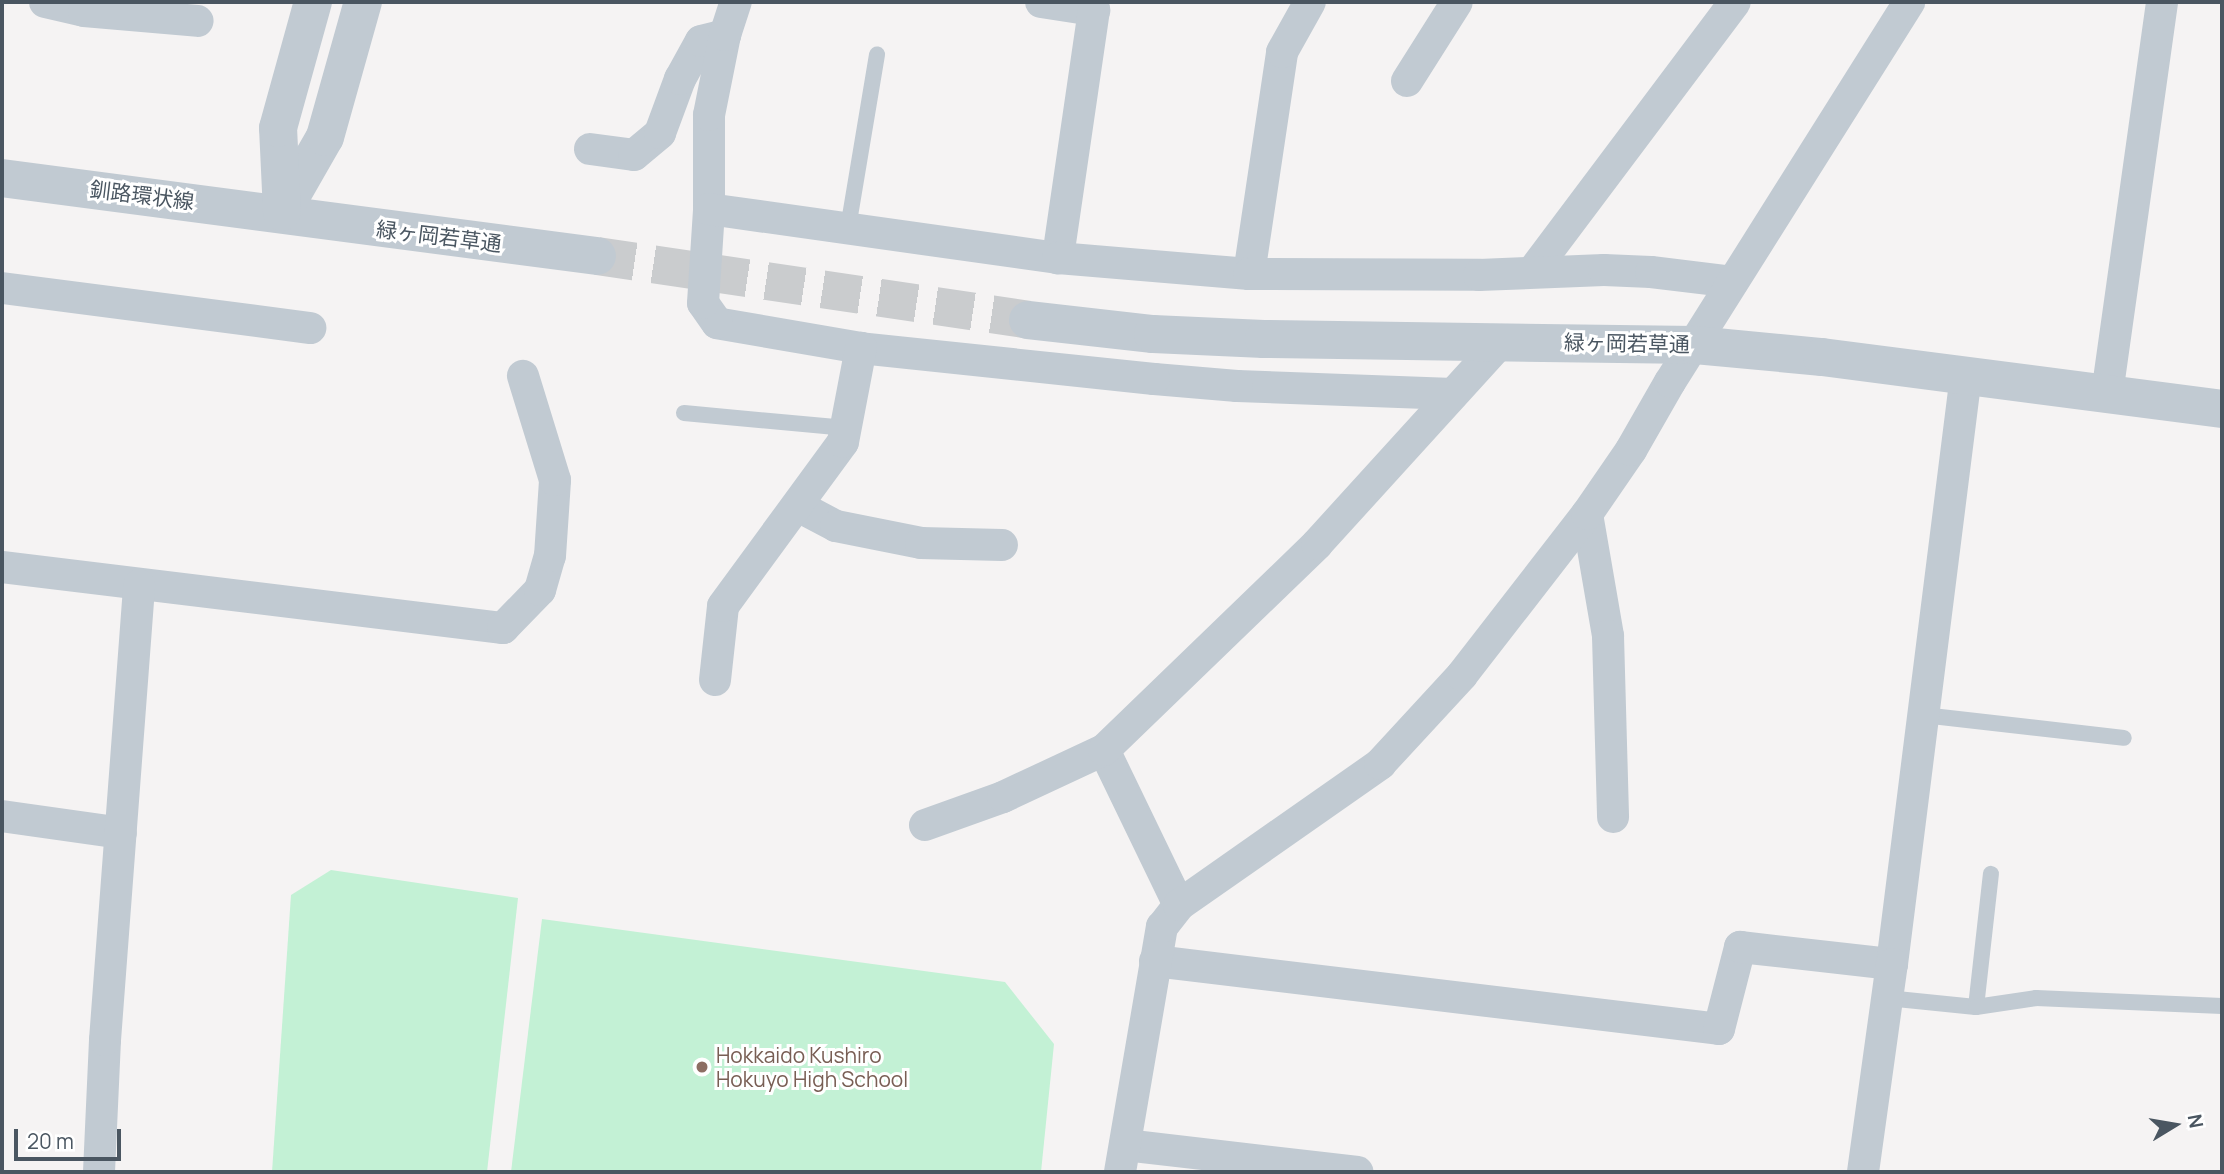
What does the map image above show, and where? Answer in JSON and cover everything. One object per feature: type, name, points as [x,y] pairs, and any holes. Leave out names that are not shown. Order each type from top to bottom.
[{"type":"street","points":[[45,2],[85,11],[198,21]]},
{"type":"street","points":[[282,212],[278,128],[313,2]]},
{"type":"street","points":[[282,212],[325,137],[363,2]]},
{"type":"street","points":[[736,2],[725,36],[709,115],[709,209],[703,303],[717,323],[861,348],[1237,386],[1453,394]]},
{"type":"street","points":[[1041,2],[1094,10],[1058,258]]},
{"type":"street","points":[[1249,274],[1282,51],[1310,2]]},
{"type":"street","points":[[1407,81],[1457,2]]},
{"type":"street","points":[[1533,271],[1735,2]]},
{"type":"street","points":[[1357,1172],[1122,1159],[1162,927],[1179,905],[1380,764],[1462,675],[1587,514],[1631,450],[1732,282],[1909,2]]},
{"type":"street","points":[[2107,394],[2162,2]]},
{"type":"street","points":[[590,149],[634,155],[660,132],[680,79],[701,41],[725,36]]},
{"type":"street","name":"釧路環状線","points":[[2,178],[282,212]]},
{"type":"street","points":[[709,209],[1058,258],[1249,274],[1479,275],[1533,271],[1651,272],[1732,282]]},
{"type":"street","name":"緑ヶ岡若草通","points":[[282,212],[383,229],[597,256]]},
{"type":"street","points":[[2,288],[310,328]]},
{"type":"street","name":"緑ヶ岡若草通","points":[[1028,320],[1153,334],[1695,345],[1966,375],[2222,410]]},
{"type":"street","points":[[925,825],[1003,797],[1104,750],[1317,544],[1501,342]]},
{"type":"street","points":[[715,680],[723,606],[844,442],[861,348]]},
{"type":"street","points":[[1863,1172],[1892,964],[1966,375]]},
{"type":"street","points":[[2,567],[503,628],[540,590],[550,556],[555,480],[523,376]]},
{"type":"street","points":[[798,506],[836,526],[909,540],[1002,545]]},
{"type":"street","points":[[1587,514],[1608,636],[1614,817]]},
{"type":"street","points":[[99,1172],[139,584]]},
{"type":"street","points":[[1104,750],[1179,905]]},
{"type":"street","points":[[2,816],[121,833]]},
{"type":"street","points":[[1155,961],[1719,1030],[1740,947],[1892,964]]},
{"type":"lane","points":[[848,228],[877,54]]},
{"type":"lane","points":[[684,413],[846,428]]},
{"type":"lane","points":[[1923,715],[2124,738]]},
{"type":"lane","points":[[1976,1007],[1991,874]]},
{"type":"lane","points":[[1887,998],[1976,1007],[2036,998],[2222,1006]]},
{"type":"green space","points":[[331,870],[518,898],[487,1172],[272,1172],[291,895]]},
{"type":"green space","points":[[542,919],[1005,982],[1054,1044],[1041,1172],[511,1172]]},
{"type":"tunnel","points":[[597,256],[1028,320]]},
{"type":"place","name":"Hokkaido Kushiro Hokuyo High School","points":[[702,1067]]}]
